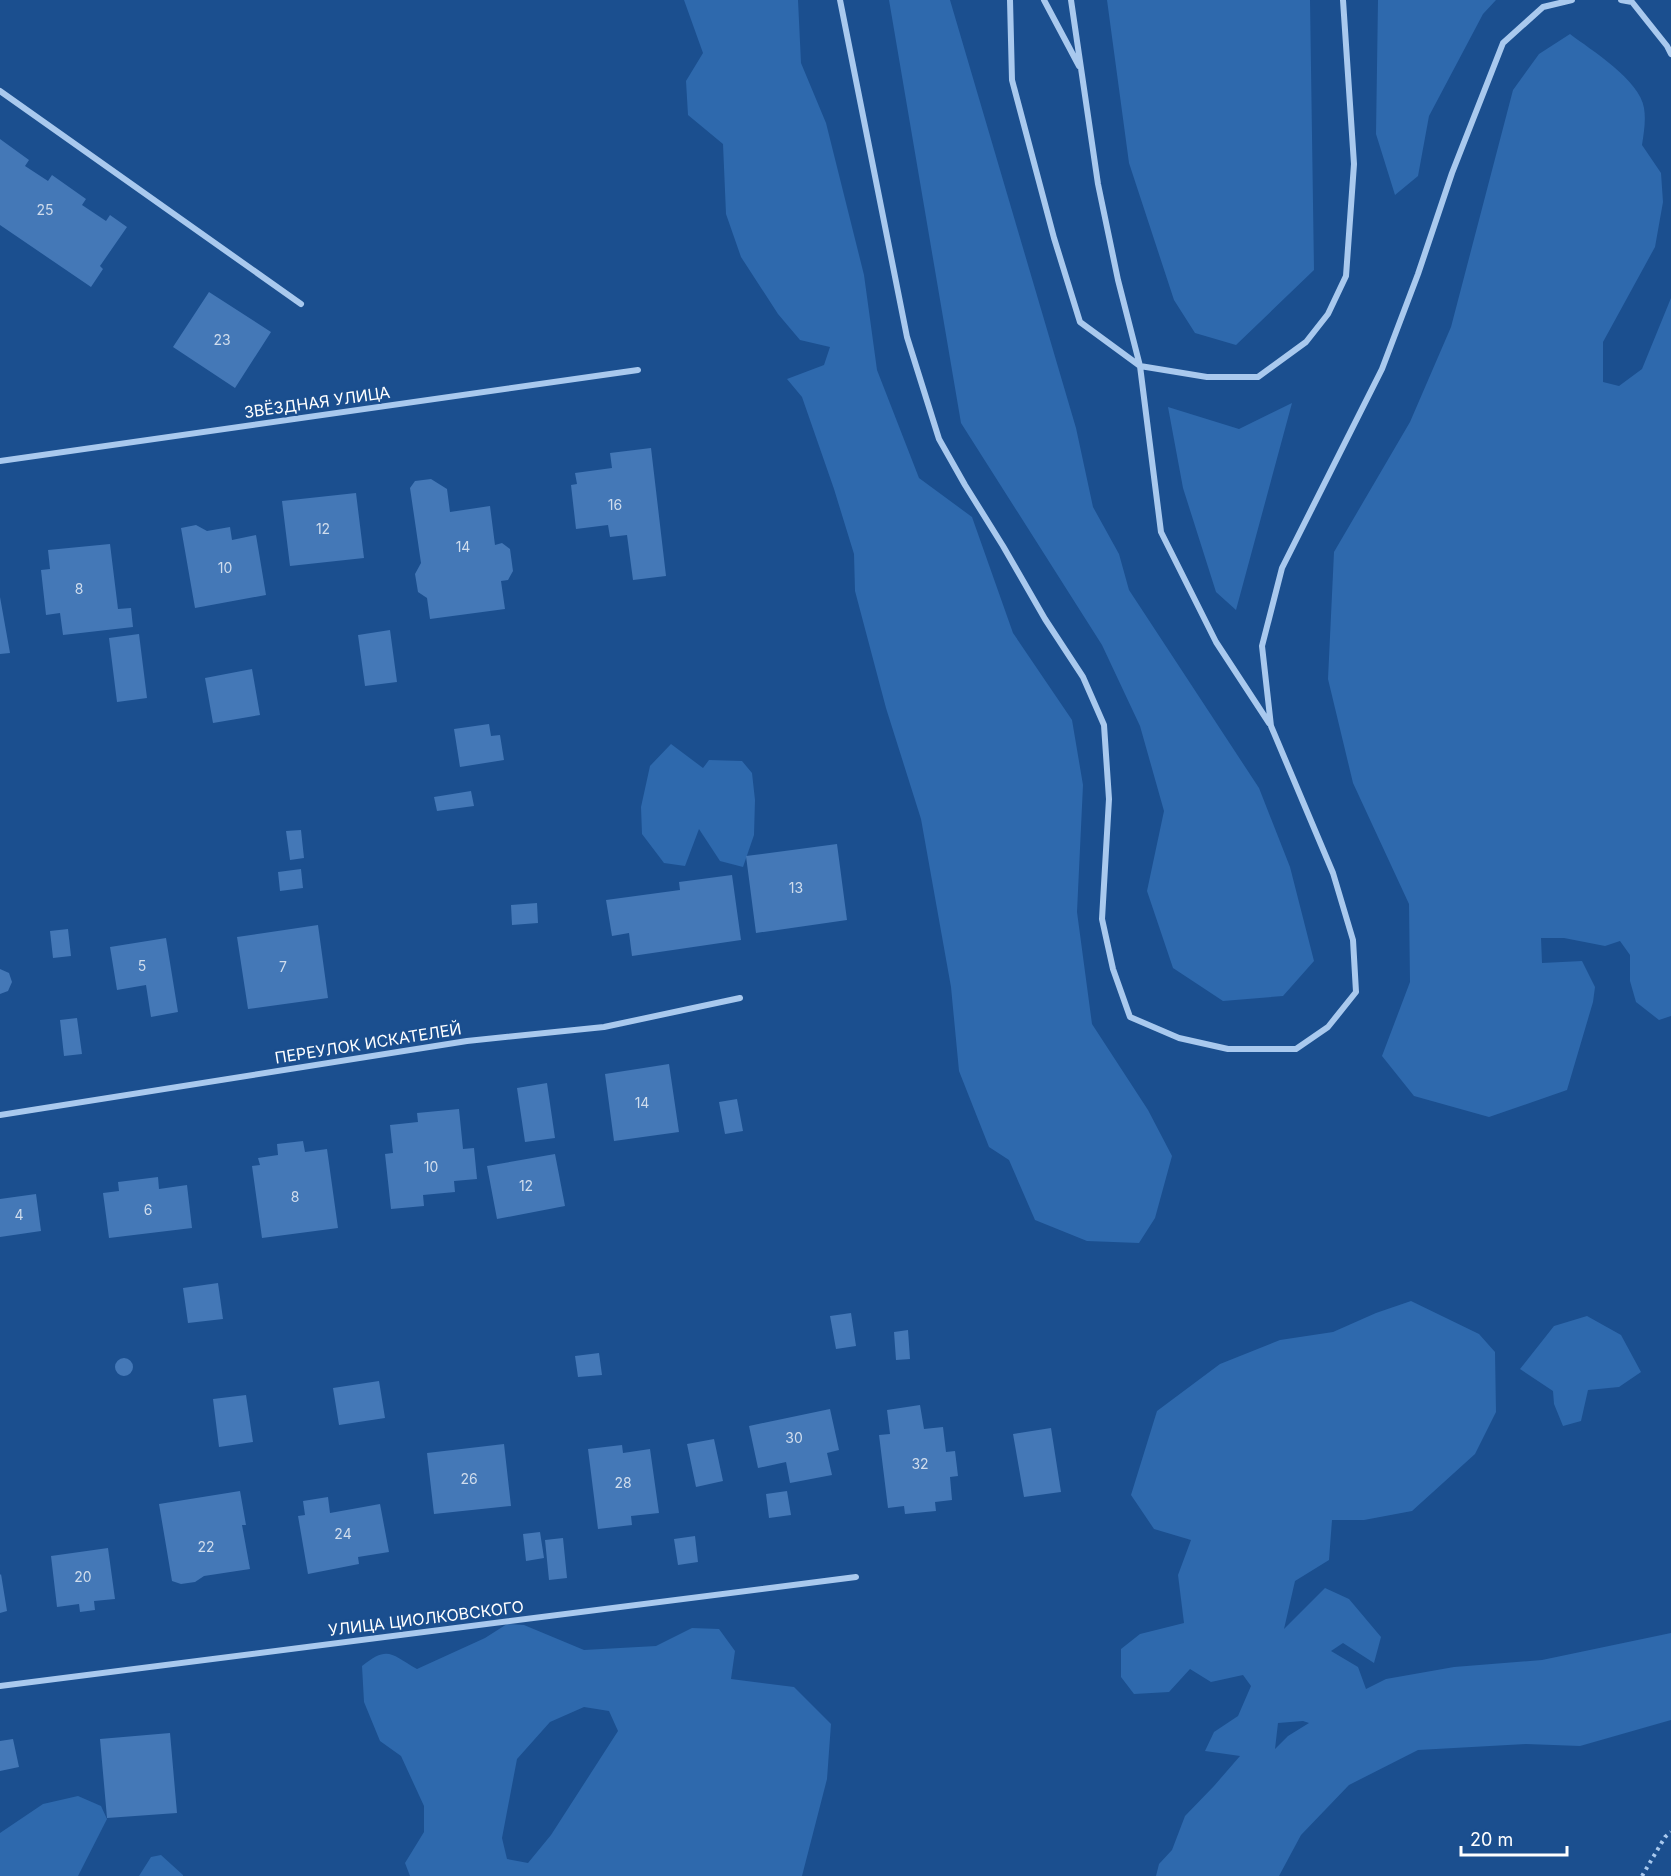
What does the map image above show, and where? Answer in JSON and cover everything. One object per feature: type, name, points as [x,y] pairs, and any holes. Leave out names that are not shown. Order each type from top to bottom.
[{"type":"street","points":[[840,0],[907,337],[939,439],[1045,619],[1083,677],[1104,725],[1109,799],[1102,919],[1113,969],[1130,1017],[1179,1038],[1228,1049],[1296,1049],[1328,1028],[1356,992],[1353,940],[1333,873],[1271,726],[1216,642],[1161,532],[1140,366],[1118,280],[1098,184],[1071,0]]},
{"type":"street","points":[[1010,0],[1012,80],[1054,238],[1080,322],[1140,366],[1207,377],[1258,377],[1306,342],[1328,314],[1346,276],[1354,164],[1347,89],[1343,0]]},
{"type":"street","points":[[1044,0],[1082,71]]},
{"type":"street","points":[[1271,726],[1262,646],[1282,568],[1382,369],[1418,274],[1452,173],[1503,43],[1543,7],[1572,0]]},
{"type":"street","points":[[1621,0],[1634,1],[1671,54]]},
{"type":"street","points":[[1667,46],[1671,39]]},
{"type":"street","points":[[0,91],[301,304]]},
{"type":"street","name":"ЗВЁЗДНАЯ УЛИЦА","points":[[0,461],[638,370]]},
{"type":"street","name":"ПЕРЕУЛОК ИСКАТЕЛЕЙ","points":[[0,1114],[467,1041],[604,1026],[740,998]]},
{"type":"street","name":"УЛИЦА ЦИОЛКОВСКОГО","points":[[0,1686],[856,1577]]},
{"type":"path","points":[[1642,1876],[1665,1837],[1671,1832]]},
{"type":"shaded area","points":[[684,0],[798,0],[801,63],[826,123],[864,275],[877,370],[919,478],[972,517],[1013,633],[1072,720],[1083,785],[1077,912],[1092,1024],[1148,1110],[1172,1156],[1155,1218],[1139,1243],[1087,1241],[1035,1220],[1009,1160],[989,1147],[959,1071],[951,987],[921,819],[886,708],[855,591],[854,554],[802,397],[787,379],[824,365],[830,347],[800,340],[778,314],[741,257],[726,214],[723,144],[688,115],[686,81],[703,53]]},
{"type":"shaded area","points":[[889,0],[950,0],[1076,428],[1093,507],[1119,554],[1129,590],[1259,788],[1290,867],[1314,961],[1283,996],[1223,1001],[1173,968],[1147,891],[1164,811],[1140,726],[1102,645],[961,423]]},
{"type":"shaded area","points":[[1107,0],[1310,0],[1314,270],[1236,345],[1195,333],[1174,300],[1129,163]]},
{"type":"shaded area","points":[[1378,0],[1496,0],[1483,14],[1429,116],[1418,176],[1395,195],[1376,134]]},
{"type":"shaded area","points":[[1570,34],[1613,66],[1641,97],[1645,122],[1642,145],[1661,173],[1663,202],[1655,247],[1603,342],[1603,382],[1619,386],[1642,369],[1671,298],[1671,1016],[1659,1020],[1636,1002],[1630,981],[1630,955],[1620,941],[1605,946],[1564,938],[1541,938],[1542,963],[1582,961],[1595,987],[1593,1002],[1567,1090],[1489,1117],[1414,1096],[1382,1056],[1410,982],[1409,904],[1353,783],[1328,679],[1334,552],[1410,422],[1451,327],[1513,90],[1539,54]]},
{"type":"shaded area","points":[[1292,403],[1236,610],[1216,592],[1183,488],[1168,407],[1239,429]]},
{"type":"shaded area","points":[[671,744],[703,768],[709,760],[742,761],[752,773],[755,800],[754,835],[743,867],[720,861],[699,829],[685,866],[664,863],[642,834],[641,807],[650,766]]},
{"type":"shaded area","points":[[1411,1301],[1479,1334],[1495,1352],[1496,1412],[1475,1454],[1412,1511],[1364,1520],[1332,1520],[1329,1560],[1295,1581],[1284,1629],[1325,1588],[1349,1599],[1381,1637],[1374,1663],[1343,1643],[1331,1651],[1358,1667],[1366,1689],[1386,1679],[1454,1667],[1542,1660],[1671,1633],[1671,1720],[1580,1746],[1526,1744],[1418,1750],[1349,1785],[1301,1835],[1279,1876],[1156,1876],[1159,1864],[1172,1850],[1185,1816],[1240,1756],[1205,1751],[1214,1732],[1238,1716],[1251,1686],[1243,1675],[1211,1682],[1190,1669],[1169,1692],[1134,1694],[1121,1677],[1121,1649],[1140,1634],[1184,1623],[1178,1575],[1191,1540],[1154,1529],[1131,1495],[1157,1411],[1220,1364],[1280,1340],[1333,1332]],"holes":[[[1303,1721],[1309,1723],[1288,1736],[1275,1749],[1278,1723]]]},
{"type":"shaded area","points":[[1587,1316],[1621,1335],[1641,1372],[1619,1387],[1588,1390],[1581,1421],[1563,1426],[1554,1404],[1553,1391],[1520,1369],[1554,1326]]},
{"type":"shaded area","points":[[507,1624],[524,1625],[584,1650],[656,1646],[692,1628],[719,1629],[735,1651],[731,1679],[794,1687],[831,1724],[827,1779],[802,1876],[410,1876],[405,1863],[424,1832],[424,1806],[401,1756],[380,1741],[364,1702],[362,1666],[378,1656],[390,1654],[417,1669],[485,1638]],"holes":[[[584,1707],[609,1711],[618,1731],[551,1835],[528,1863],[507,1859],[502,1838],[517,1759],[550,1722]]]},
{"type":"shaded area","points":[[78,1796],[101,1806],[107,1819],[78,1876],[0,1876],[0,1833],[43,1804]]},
{"type":"shaded area","points":[[161,1855],[183,1876],[139,1876],[151,1857]]},
{"type":"building","points":[[0,139],[29,160],[25,166],[48,181],[52,175],[86,199],[82,205],[106,221],[110,215],[127,227],[100,266],[103,269],[91,287],[0,225]]},
{"type":"building","points":[[209,292],[271,332],[235,388],[173,347]]},
{"type":"building","points":[[651,448],[666,576],[633,580],[627,535],[610,537],[608,525],[576,529],[571,485],[577,484],[575,473],[612,468],[610,453]]},
{"type":"building","points":[[431,479],[447,489],[450,512],[490,506],[495,545],[502,543],[510,549],[513,571],[508,580],[501,581],[505,609],[430,619],[427,598],[418,592],[415,574],[421,563],[410,488],[415,481]]},
{"type":"building","points":[[356,493],[364,558],[290,566],[282,501]]},
{"type":"building","points":[[196,525],[207,531],[230,527],[232,540],[256,535],[266,595],[195,608],[181,528]]},
{"type":"building","points":[[110,544],[118,609],[131,608],[133,627],[63,635],[60,613],[46,615],[41,570],[50,569],[48,550]]},
{"type":"building","points":[[0,597],[10,653],[0,654]]},
{"type":"building","points":[[390,630],[397,682],[365,686],[358,635]]},
{"type":"building","points":[[139,634],[147,698],[117,702],[109,638]]},
{"type":"building","points":[[252,669],[260,715],[213,723],[205,678]]},
{"type":"building","points":[[489,724],[491,736],[500,735],[504,760],[460,767],[454,729]]},
{"type":"building","points":[[471,791],[474,806],[437,811],[434,797]]},
{"type":"building","points":[[301,830],[304,858],[290,860],[286,831]]},
{"type":"building","points":[[837,844],[847,920],[756,933],[746,856]]},
{"type":"building","points":[[301,869],[303,888],[280,891],[278,872]]},
{"type":"building","points":[[732,875],[741,940],[632,956],[629,933],[612,936],[606,900],[680,890],[679,882]]},
{"type":"building","points":[[537,903],[538,923],[512,925],[511,905]]},
{"type":"building","points":[[318,925],[328,998],[248,1009],[237,937]]},
{"type":"building","points":[[68,929],[71,956],[53,958],[50,931]]},
{"type":"building","points":[[166,938],[178,1012],[151,1017],[146,985],[117,990],[110,947]]},
{"type":"building","points":[[0,969],[9,973],[12,982],[8,991],[0,994]]},
{"type":"building","points":[[77,1018],[82,1054],[64,1056],[60,1020]]},
{"type":"building","points":[[669,1064],[679,1132],[614,1141],[605,1074]]},
{"type":"building","points":[[547,1083],[555,1138],[525,1142],[517,1088]]},
{"type":"building","points":[[737,1099],[743,1131],[725,1134],[719,1102]]},
{"type":"building","points":[[459,1109],[463,1149],[474,1148],[477,1179],[454,1181],[455,1192],[423,1195],[424,1206],[391,1209],[385,1154],[393,1153],[390,1125],[418,1122],[417,1113]]},
{"type":"building","points":[[303,1141],[305,1152],[327,1149],[338,1228],[262,1238],[252,1166],[260,1165],[258,1158],[278,1155],[277,1144]]},
{"type":"building","points":[[555,1154],[565,1206],[497,1219],[487,1166]]},
{"type":"building","points":[[158,1177],[159,1189],[187,1185],[192,1228],[109,1238],[103,1193],[119,1191],[118,1182]]},
{"type":"building","points":[[36,1194],[41,1231],[0,1237],[0,1199]]},
{"type":"building","points":[[218,1283],[223,1319],[188,1323],[183,1288]]},
{"type":"building","points":[[851,1313],[856,1346],[836,1349],[830,1316]]},
{"type":"building","points":[[908,1330],[910,1359],[896,1360],[894,1332]]},
{"type":"building","points":[[599,1353],[602,1375],[578,1377],[575,1356]]},
{"type":"building","points":[[124,1358],[130,1361],[133,1367],[130,1373],[124,1376],[118,1373],[115,1367],[118,1361]]},
{"type":"building","points":[[379,1381],[385,1418],[339,1425],[333,1388]]},
{"type":"building","points":[[246,1395],[253,1442],[219,1447],[213,1399]]},
{"type":"building","points":[[920,1405],[924,1429],[943,1427],[946,1452],[955,1451],[958,1476],[950,1477],[952,1500],[935,1502],[936,1511],[905,1514],[904,1506],[888,1508],[879,1435],[890,1434],[887,1410]]},
{"type":"building","points":[[830,1409],[839,1450],[827,1453],[832,1475],[790,1483],[786,1462],[758,1468],[749,1426]]},
{"type":"building","points":[[1051,1428],[1061,1492],[1024,1497],[1013,1434]]},
{"type":"building","points":[[714,1439],[723,1481],[696,1487],[687,1444]]},
{"type":"building","points":[[504,1444],[511,1506],[434,1514],[427,1453]]},
{"type":"building","points":[[622,1445],[623,1453],[650,1449],[659,1513],[631,1516],[632,1525],[598,1529],[588,1449]]},
{"type":"building","points":[[240,1491],[246,1525],[242,1525],[250,1569],[204,1576],[195,1582],[181,1584],[172,1581],[159,1504]]},
{"type":"building","points":[[787,1491],[791,1515],[769,1518],[766,1494]]},
{"type":"building","points":[[328,1497],[330,1513],[380,1504],[389,1552],[358,1557],[359,1564],[308,1574],[298,1516],[305,1515],[303,1501]]},
{"type":"building","points":[[540,1532],[544,1558],[526,1561],[523,1534]]},
{"type":"building","points":[[695,1536],[698,1562],[678,1565],[674,1539]]},
{"type":"building","points":[[563,1538],[567,1578],[549,1580],[545,1540]]},
{"type":"building","points":[[108,1548],[115,1599],[94,1601],[95,1610],[80,1612],[79,1604],[57,1607],[51,1556]]},
{"type":"building","points":[[0,1575],[7,1611],[0,1613]]},
{"type":"building","points":[[170,1733],[177,1813],[107,1818],[100,1739]]},
{"type":"building","points":[[13,1739],[19,1767],[0,1771],[0,1741]]}]
